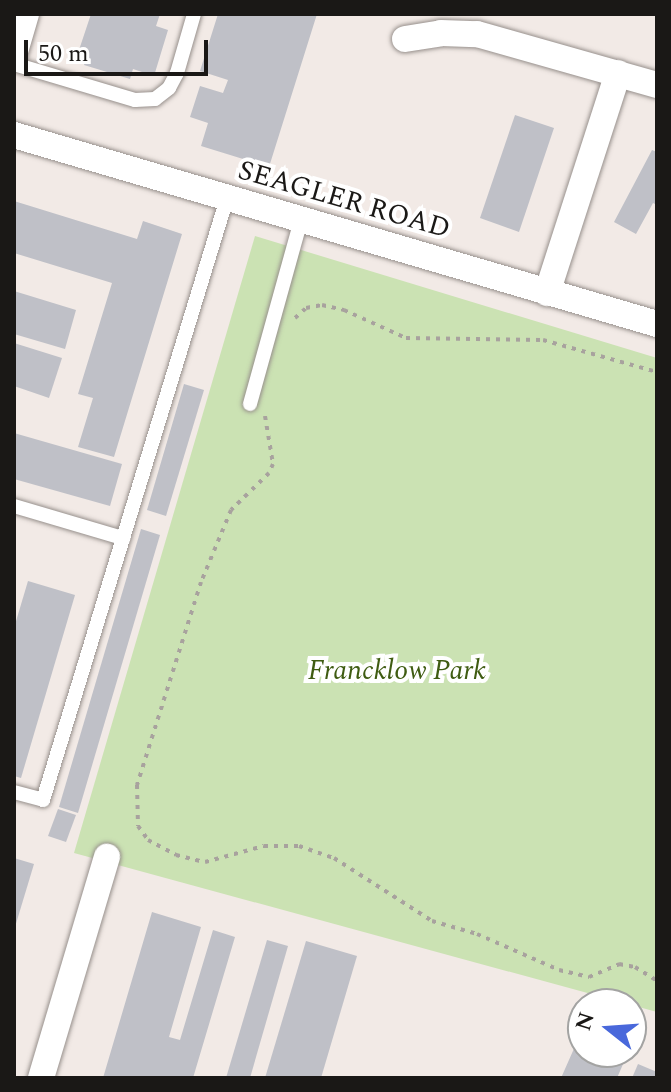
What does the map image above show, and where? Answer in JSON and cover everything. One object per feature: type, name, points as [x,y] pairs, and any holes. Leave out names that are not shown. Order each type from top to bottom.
[{"type":"street","points":[[14,55],[26,14]]},
{"type":"street","points":[[405,39],[441,33],[477,34],[657,85]]},
{"type":"street","points":[[547,293],[618,73]]},
{"type":"street","name":"SEAGLER ROAD","points":[[14,135],[657,324]]},
{"type":"street","points":[[41,1078],[107,857]]},
{"type":"lane","points":[[14,64],[135,100],[155,99],[173,81],[194,14]]},
{"type":"lane","points":[[14,792],[43,800],[227,198]]},
{"type":"lane","points":[[257,405],[301,220]]},
{"type":"lane","points":[[14,506],[123,538]]},
{"type":"path","points":[[287,325],[306,308],[322,305],[344,310],[406,338],[543,340],[657,372]]},
{"type":"path","points":[[257,405],[273,464],[269,473],[250,488],[231,510],[201,582],[137,785],[138,826],[148,840],[176,855],[205,862],[264,846],[299,846],[334,858],[432,921],[477,934],[559,970],[589,977],[619,964],[635,967],[657,981]]},
{"type":"green space","name":"Francklow Park","points":[[255,236],[657,358],[657,1012],[647,1009],[647,988],[569,988],[74,853]]},
{"type":"building","points":[[91,14],[160,14],[156,26],[168,30],[154,76],[133,69],[130,79],[84,65],[88,53],[79,50]]},
{"type":"building","points":[[218,14],[317,14],[269,167],[201,146],[208,123],[190,117],[200,86],[223,93],[228,80],[200,71]]},
{"type":"building","points":[[515,115],[554,128],[519,232],[480,218]]},
{"type":"building","points":[[652,150],[657,152],[657,205],[653,203],[636,234],[614,222]]},
{"type":"building","points":[[14,201],[137,239],[143,221],[182,234],[114,457],[78,447],[93,398],[78,394],[112,283],[14,253]]},
{"type":"building","points":[[14,291],[76,310],[65,349],[14,334]]},
{"type":"building","points":[[14,343],[62,358],[49,398],[14,386]]},
{"type":"building","points":[[184,384],[204,390],[166,516],[147,510]]},
{"type":"building","points":[[14,433],[122,464],[110,506],[14,479]]},
{"type":"building","points":[[141,529],[160,535],[78,813],[59,807]]},
{"type":"building","points":[[28,581],[75,595],[21,778],[14,776],[14,628]]},
{"type":"building","points":[[58,809],[76,815],[66,842],[48,836]]},
{"type":"building","points":[[14,858],[34,864],[15,927],[14,927]]},
{"type":"building","points":[[152,912],[201,927],[169,1037],[180,1040],[213,930],[235,937],[193,1078],[103,1078]]},
{"type":"building","points":[[267,940],[288,946],[250,1078],[226,1078]]},
{"type":"building","points":[[306,941],[357,956],[321,1078],[265,1078]]},
{"type":"building","points":[[567,1064],[567,1068],[621,1068],[617,1078],[561,1078]]},
{"type":"building","points":[[636,1068],[657,1072],[657,1078],[632,1078]]}]
